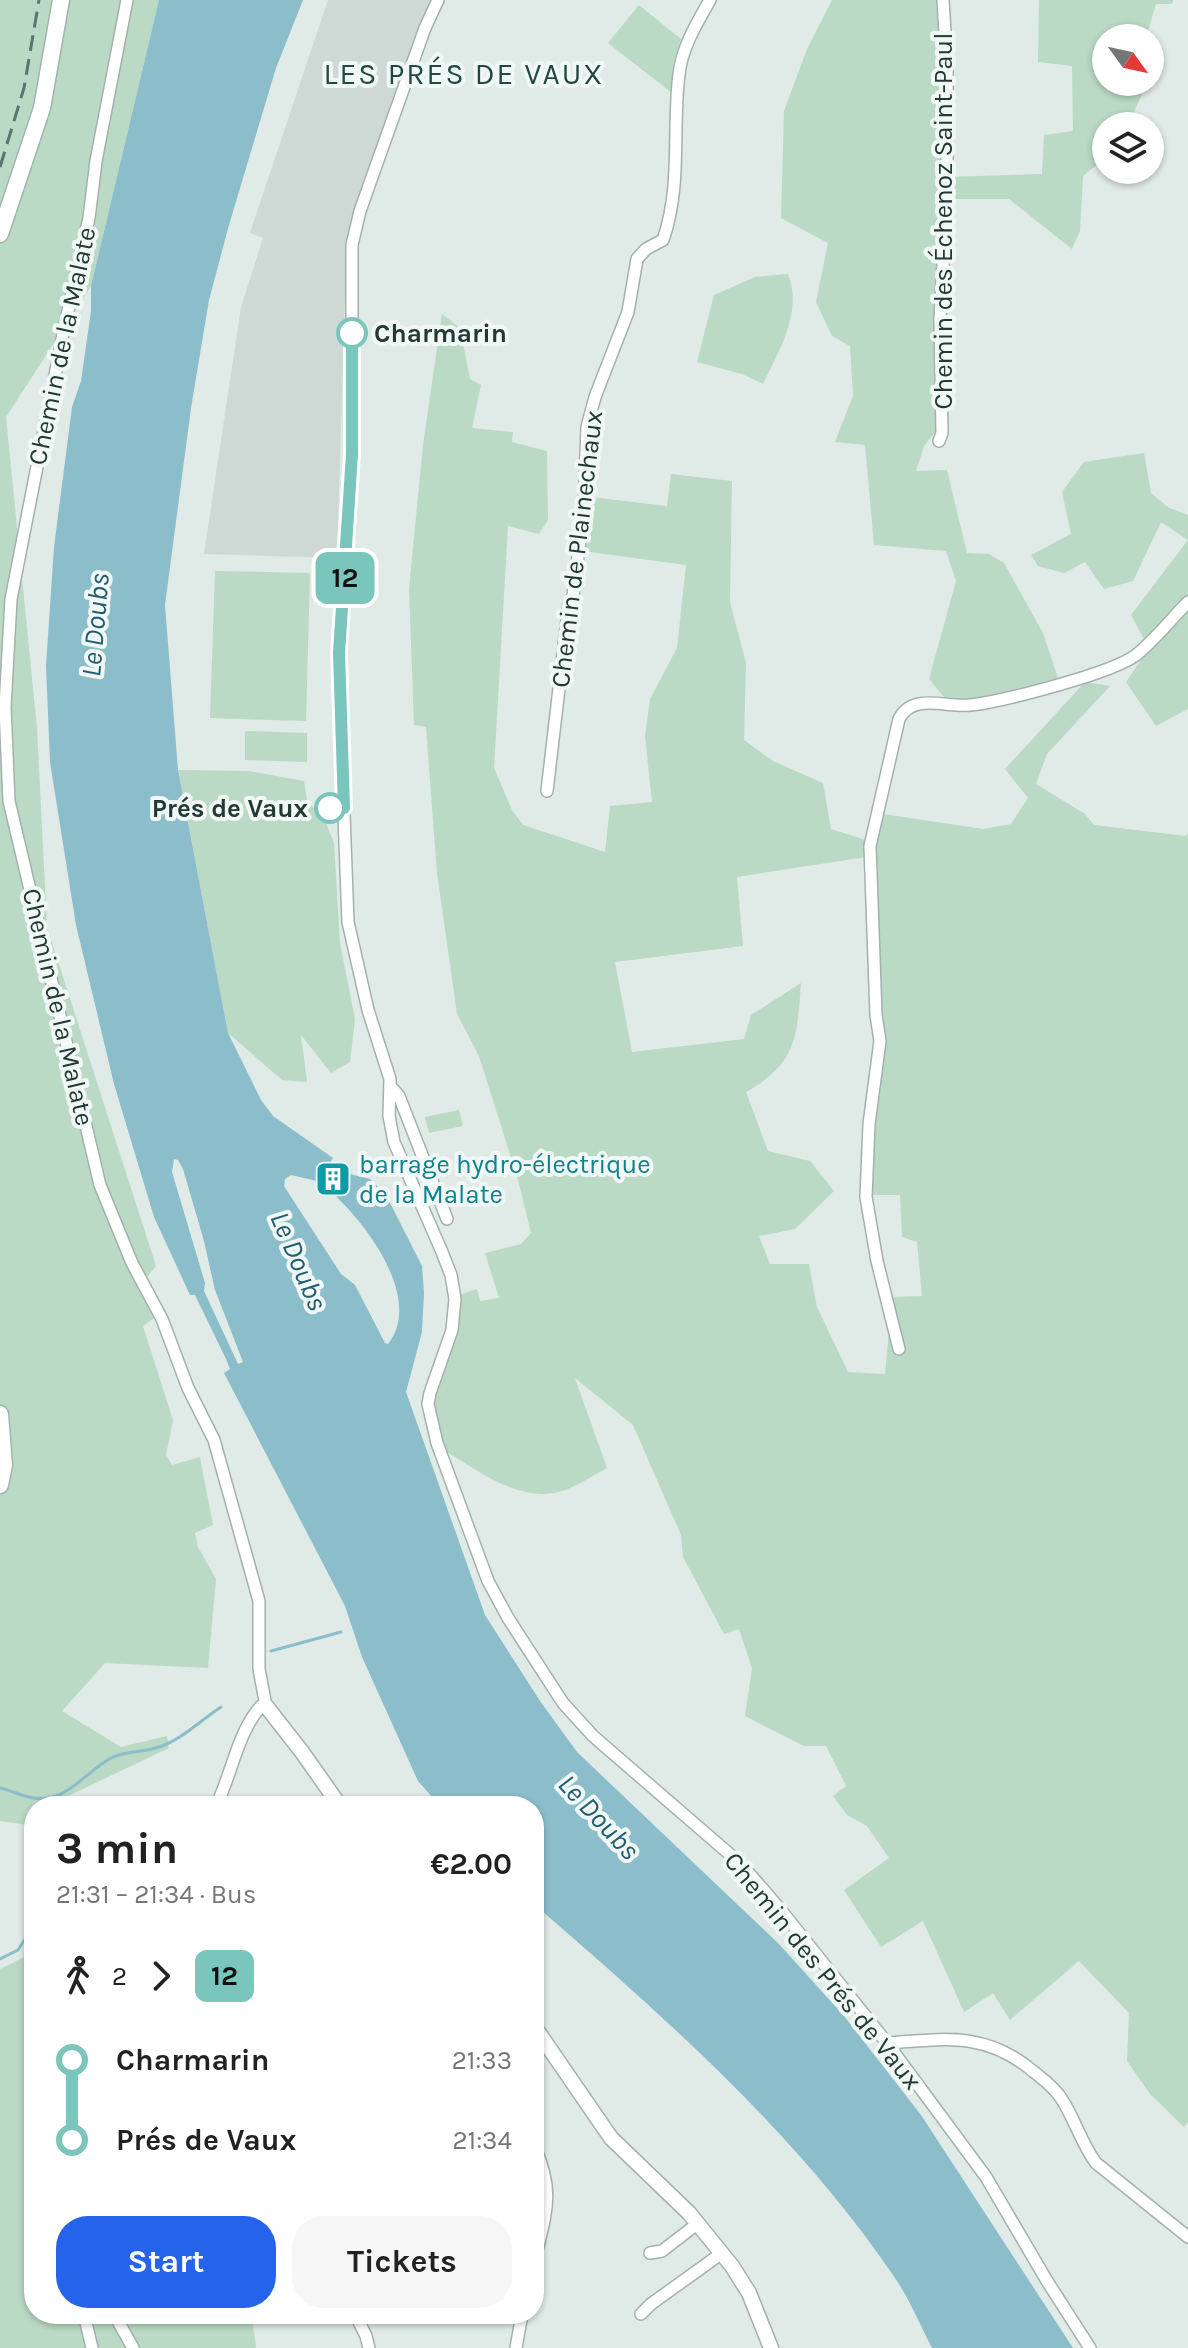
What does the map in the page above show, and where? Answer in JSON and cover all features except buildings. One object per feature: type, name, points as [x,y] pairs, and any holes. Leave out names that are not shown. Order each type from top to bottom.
[{"type":"main road","points":[[0,234],[42,108],[61,0]]},
{"type":"main road","points":[[0,1414],[4,1465],[0,1485]]},
{"type":"street","name":"Chemin de la Malate","points":[[127,0],[96,161],[89,218],[11,599],[5,707],[9,801],[100,1185],[132,1263],[162,1319],[183,1378],[214,1440],[259,1601],[259,1669],[266,1706]]},
{"type":"street","name":"Chemin des Prés de Vaux","points":[[438,0],[425,28],[364,199],[352,245],[352,441],[339,683],[348,922],[390,1086],[389,1116],[394,1142],[446,1263],[455,1299],[452,1330],[428,1404],[437,1443],[488,1581],[540,1670],[581,1724],[741,1864],[887,2043],[986,2177],[1090,2348]]},
{"type":"street","name":"Chemin de Plainechaux","points":[[547,791],[569,603],[573,596],[584,508],[587,427],[595,397],[628,312],[637,259],[646,249],[663,240],[670,218],[675,182],[679,72],[688,41],[710,0]]},
{"type":"street","name":"Chemin des Échenoz Saint-Paul","points":[[939,441],[942,433],[940,320],[947,188],[947,64],[943,0]]},
{"type":"street","points":[[899,1349],[877,1261],[866,1197],[869,1124],[880,1041],[876,1015],[870,846],[899,719],[904,709],[915,703],[969,706],[1095,674],[1135,656],[1188,602]]},
{"type":"street","name":"Chemin des Prés de Vaux","points":[[390,1086],[399,1096],[447,1219]]},
{"type":"street","points":[[221,1796],[244,1734],[261,1706],[266,1706],[333,1796]]},
{"type":"street","points":[[887,2043],[962,2039],[993,2046],[1017,2059],[1062,2098],[1085,2148],[1096,2163],[1188,2237]]},
{"type":"street","points":[[544,2041],[611,2138],[722,2253],[749,2293],[771,2348]]},
{"type":"street","points":[[544,2170],[548,2193],[544,2221]]},
{"type":"street","points":[[650,2253],[662,2251],[697,2224]]},
{"type":"street","points":[[641,2314],[722,2253]]},
{"type":"street","points":[[86,2324],[92,2348]]},
{"type":"street","points":[[120,2324],[133,2348]]},
{"type":"street","points":[[360,2324],[369,2348]]},
{"type":"street","points":[[516,2348],[520,2324]]},
{"type":"shaded area","points":[[328,0],[431,0],[347,236],[337,558],[204,554],[241,307],[263,238],[250,233]]},
{"type":"green space","points":[[0,0],[159,0],[91,286],[6,417],[37,728],[47,927],[156,1266],[139,1287],[154,1318],[143,1326],[173,1420],[166,1455],[172,1465],[200,1457],[213,1525],[195,1533],[198,1547],[216,1579],[208,1668],[105,1663],[62,1711],[121,1747],[167,1736],[169,1748],[68,1796],[24,1796],[24,1825],[0,1821]]},
{"type":"green space","points":[[832,0],[938,0],[945,177],[1042,174],[1044,135],[1073,131],[1072,66],[1038,62],[1039,0],[1173,0],[1172,4],[1156,4],[1150,24],[1092,24],[1092,96],[1141,96],[1134,112],[1092,112],[1092,169],[1083,176],[1080,231],[1072,249],[1009,199],[945,199],[939,427],[924,446],[916,471],[947,470],[967,553],[989,554],[1004,563],[1043,633],[1058,678],[978,699],[944,697],[929,679],[956,581],[946,551],[874,545],[865,445],[835,442],[853,396],[850,346],[832,336],[816,302],[828,243],[781,218],[784,111],[807,49]]},
{"type":"green space","points":[[639,5],[681,39],[673,63],[672,93],[608,43]]},
{"type":"green space","points":[[788,274],[793,302],[791,316],[763,384],[742,374],[697,362],[714,295],[755,277]]},
{"type":"green space","points":[[442,314],[460,328],[470,379],[481,385],[472,428],[513,432],[512,442],[547,451],[548,520],[539,534],[508,526],[494,768],[512,810],[523,825],[605,852],[610,806],[652,802],[645,736],[650,699],[677,648],[686,565],[583,551],[591,497],[667,506],[671,474],[732,481],[730,602],[746,663],[744,740],[773,761],[823,783],[831,829],[875,843],[883,814],[983,829],[1011,824],[1028,798],[1005,769],[1085,682],[1110,686],[1047,754],[1036,784],[1085,814],[1094,825],[1186,836],[1188,833],[1188,2122],[1184,2127],[1150,2094],[1127,2061],[1129,2013],[1079,1961],[1010,2020],[993,1993],[964,2012],[923,1921],[881,1947],[844,1890],[889,1858],[867,1826],[847,1815],[833,1796],[846,1786],[826,1746],[804,1746],[745,1716],[752,1668],[739,1629],[724,1634],[683,1557],[681,1535],[633,1425],[575,1378],[607,1468],[568,1489],[551,1493],[534,1493],[502,1484],[442,1449],[433,1406],[457,1332],[459,1295],[477,1289],[480,1301],[499,1298],[485,1253],[521,1244],[531,1233],[518,1180],[479,1056],[457,1014],[437,873],[426,727],[414,725],[409,589],[423,445]],"holes":[[[872,856],[885,1047],[873,1124],[872,1195],[900,1195],[902,1237],[917,1242],[922,1296],[892,1297],[885,1374],[848,1372],[817,1307],[809,1264],[770,1264],[759,1236],[795,1229],[834,1191],[810,1161],[768,1151],[746,1092],[763,1081],[785,1059],[795,1034],[801,983],[751,1015],[744,1039],[632,1052],[615,962],[743,946],[737,877]]]},
{"type":"green space","points":[[1144,453],[1151,493],[1169,508],[1188,515],[1188,540],[1161,522],[1133,581],[1104,589],[1085,562],[1064,573],[1038,566],[1031,555],[1071,534],[1062,492],[1084,462]]},
{"type":"green space","points":[[1188,540],[1188,709],[1156,726],[1126,682],[1149,648],[1131,615]]},
{"type":"green space","points":[[215,571],[310,573],[306,721],[210,718]]},
{"type":"green space","points":[[245,731],[307,733],[307,762],[245,760]]},
{"type":"green space","points":[[178,770],[249,771],[304,781],[307,800],[326,823],[334,843],[340,943],[355,1019],[350,1062],[331,1073],[301,1035],[307,1082],[282,1080],[228,1033]]},
{"type":"green space","points":[[459,1110],[463,1126],[429,1133],[425,1117]]},
{"type":"green space","points":[[24,1957],[24,2324],[253,2324],[256,2348],[0,2348],[0,1969]]},
{"type":"water","name":"Le Doubs","points":[[159,0],[303,0],[276,68],[209,300],[165,605],[178,770],[228,1033],[261,1100],[273,1116],[333,1158],[317,1181],[291,1175],[285,1179],[284,1186],[341,1274],[355,1285],[385,1343],[388,1344],[397,1326],[399,1305],[395,1284],[373,1241],[359,1221],[330,1191],[342,1172],[370,1179],[386,1195],[422,1266],[422,1332],[406,1392],[485,1615],[540,1701],[577,1752],[778,1943],[844,2016],[921,2115],[1073,2348],[932,2348],[895,2278],[816,2175],[727,2079],[544,1913],[544,1796],[431,1796],[418,1781],[362,1657],[345,1606],[224,1373],[230,1369],[226,1359],[195,1295],[190,1295],[154,1217],[114,1084],[76,925],[50,762],[46,666],[54,547],[72,407],[81,381],[91,311],[91,286]],"holes":[[[174,1159],[183,1169],[215,1290],[243,1362],[238,1364],[204,1291],[205,1283],[172,1172]]]},
{"type":"waterway","points":[[271,1651],[341,1632]]},
{"type":"waterway","points":[[57,1796],[111,1758],[167,1744],[221,1707]]},
{"type":"waterway","points":[[0,1788],[24,1796]]},
{"type":"waterway","points":[[0,1959],[18,1950],[24,1941]]},
{"type":"railway","points":[[0,167],[24,88],[39,0]]},
{"type":"bus line","name":"12","points":[[330,808],[344,808],[339,653],[352,454],[352,333]]},
{"type":"place","name":"Charmarin","points":[[352,333]]},
{"type":"place","name":"Prés de Vaux","points":[[330,808]]},
{"type":"place","name":"barrage hydro-électrique de la Malate","points":[[333,1179]]},
{"type":"district","name":"LES PRÉS DE VAUX","points":[[464,74]]}]
